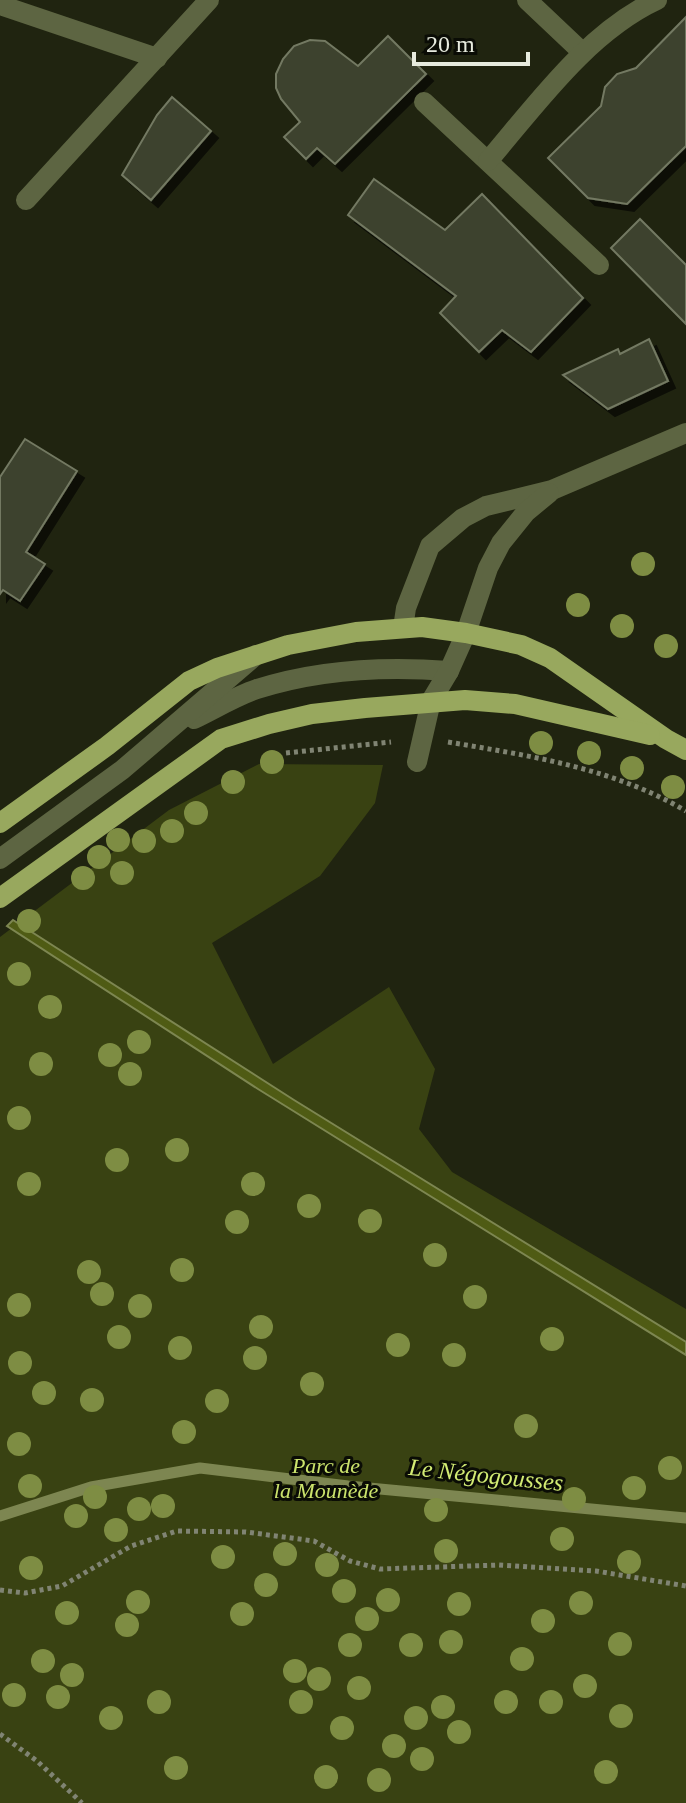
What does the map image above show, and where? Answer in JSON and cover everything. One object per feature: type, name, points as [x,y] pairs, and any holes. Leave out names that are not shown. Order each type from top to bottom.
[{"type":"main road","points":[[0,823],[107,746],[189,681],[256,655],[327,637],[403,628],[422,627],[466,633],[521,645],[550,658],[686,750]]},
{"type":"main road","points":[[0,898],[221,739],[269,724],[312,714],[465,700],[515,704],[666,739]]},
{"type":"street","points":[[26,200],[209,0]]},
{"type":"street","points":[[527,0],[582,52]]},
{"type":"street","points":[[488,161],[582,52],[657,0]]},
{"type":"street","points":[[0,5],[157,58]]},
{"type":"street","points":[[424,102],[599,265]]},
{"type":"street","points":[[403,628],[406,608],[424,558],[430,546],[444,532],[486,506],[552,490],[686,433]]},
{"type":"street","points":[[417,762],[431,701],[466,633],[488,568],[501,543],[526,512],[552,490]]},
{"type":"street","points":[[0,859],[122,770],[256,655]]},
{"type":"street","points":[[169,731],[256,690],[314,677],[412,668],[449,671]]},
{"type":"path","points":[[276,754],[423,738],[553,759],[651,790],[686,811]]},
{"type":"path","points":[[0,1590],[25,1593],[62,1586],[131,1546],[177,1531],[246,1532],[314,1541],[350,1561],[380,1569],[499,1565],[596,1571],[686,1586]]},
{"type":"path","points":[[0,1734],[37,1761],[82,1803]]},
{"type":"green space","name":"Parc de la Mounède","points":[[259,764],[383,765],[375,803],[320,876],[212,943],[273,1064],[389,987],[435,1069],[419,1129],[452,1172],[686,1309],[686,1803],[0,1803],[0,937],[169,810]]},
{"type":"shaded area","points":[[13,920],[294,1100],[686,1342],[686,1355],[258,1089],[7,926]]},
{"type":"building","points":[[686,17],[686,146],[627,204],[588,198],[548,158],[601,106],[605,87],[617,74],[636,68]]},
{"type":"building","points":[[388,36],[426,74],[335,164],[317,148],[306,159],[284,137],[300,122],[276,88],[276,74],[283,59],[294,46],[310,40],[325,41],[358,66]]},
{"type":"building","points":[[172,97],[211,131],[151,200],[122,175],[157,115]]},
{"type":"building","points":[[374,179],[445,230],[482,194],[583,298],[531,352],[502,330],[479,352],[440,313],[456,296],[348,215]]},
{"type":"building","points":[[640,219],[686,265],[686,324],[611,248]]},
{"type":"building","points":[[649,339],[668,381],[608,409],[563,375],[618,349],[620,354]]},
{"type":"building","points":[[25,439],[77,471],[26,552],[45,564],[20,601],[3,590],[0,594],[0,477]]},
{"type":"waterway","name":"Le Négogousses","points":[[0,1516],[91,1487],[200,1468],[348,1486],[686,1518]]}]
